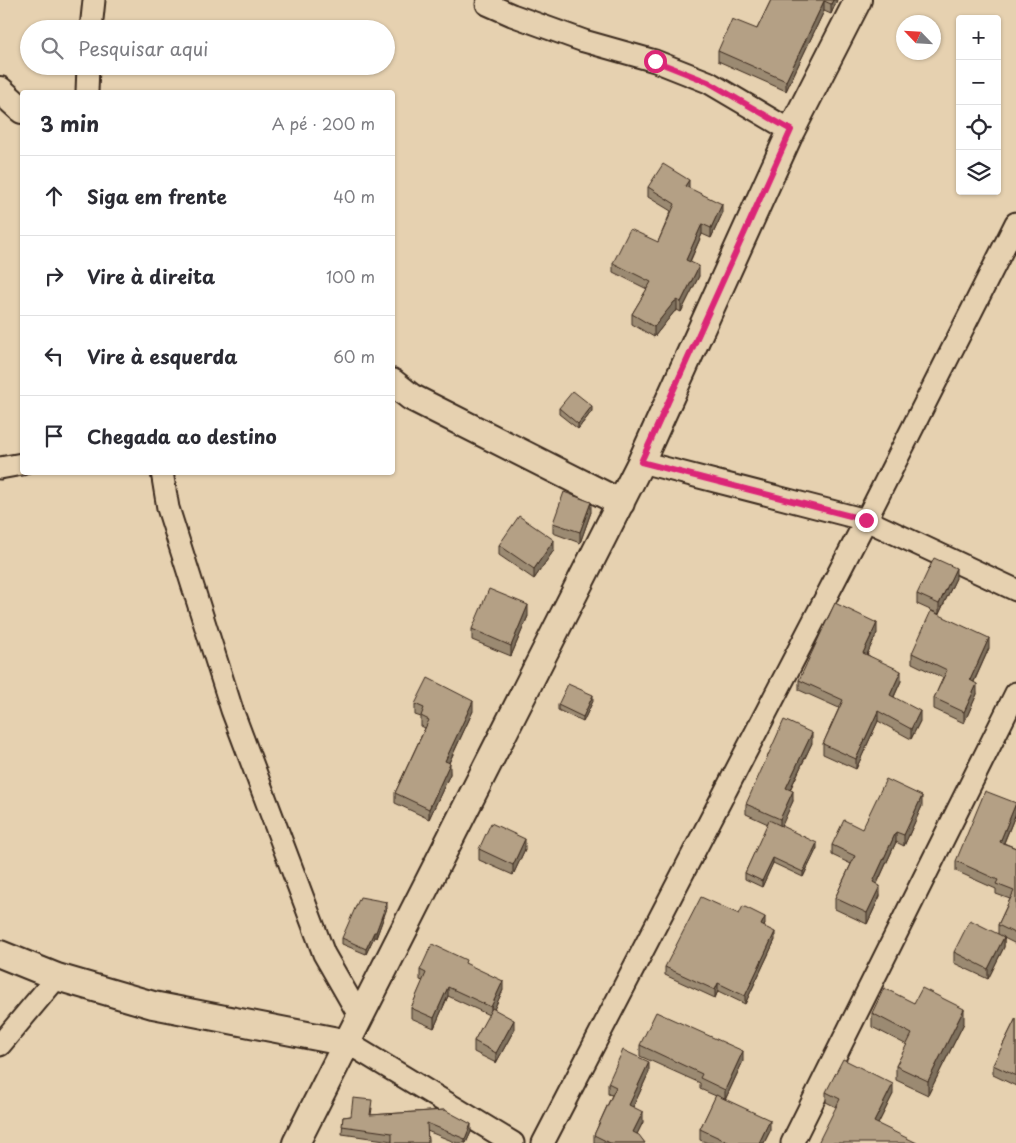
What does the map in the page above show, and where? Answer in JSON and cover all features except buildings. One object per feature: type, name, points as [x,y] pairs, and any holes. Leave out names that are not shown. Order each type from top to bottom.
[{"type":"street","points":[[92,20],[94,0]]},
{"type":"street","points":[[296,1143],[621,503],[791,130],[858,0]]},
{"type":"street","points":[[487,4],[515,8],[584,41],[655,61],[708,82],[791,130]]},
{"type":"street","points":[[87,90],[88,75]]},
{"type":"street","points":[[0,90],[20,108]]},
{"type":"street","points":[[543,1143],[866,520],[1016,223]]},
{"type":"street","points":[[399,393],[621,503]]},
{"type":"street","points":[[641,462],[866,520],[1016,590]]},
{"type":"street","points":[[0,468],[20,464]]},
{"type":"street","points":[[162,475],[168,508],[232,710],[324,954],[360,1017]]},
{"type":"street","points":[[792,1143],[1016,692]]},
{"type":"street","points":[[0,954],[57,978],[153,1005],[348,1043],[513,1143]]},
{"type":"street","points":[[0,1045],[57,978]]},
{"type":"route","points":[[655,61],[708,82],[791,130],[641,462],[866,520]]}]
